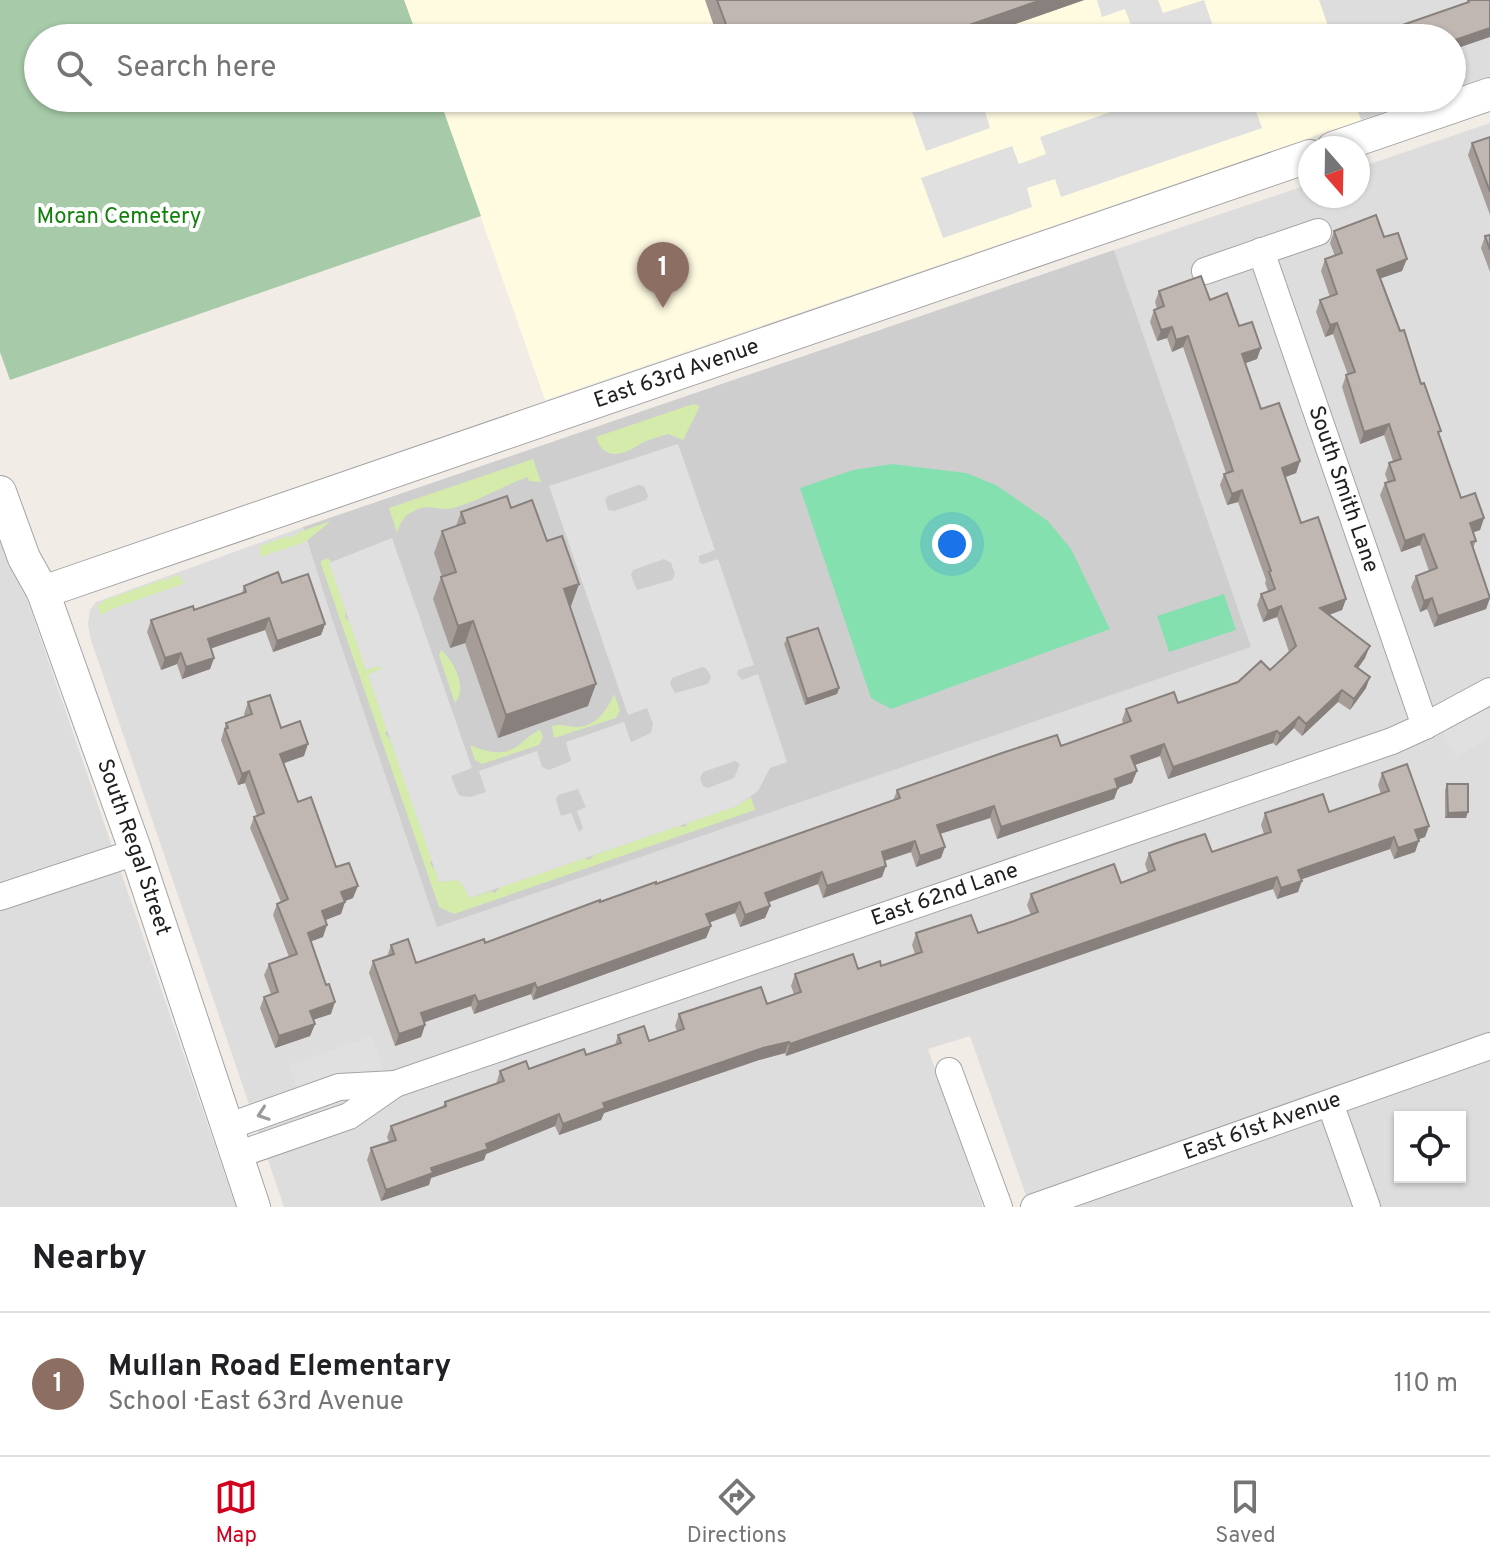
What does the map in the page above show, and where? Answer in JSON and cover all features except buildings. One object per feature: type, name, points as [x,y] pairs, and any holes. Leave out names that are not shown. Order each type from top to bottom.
[{"type":"street","points":[[1466,102],[1490,94]]},
{"type":"street","points":[[1368,136],[1438,112]]},
{"type":"street","name":"East 63rd Avenue","points":[[43,592],[1298,160]]},
{"type":"street","points":[[1205,271],[1318,232]]},
{"type":"street","name":"South Smith Lane","points":[[1261,251],[1425,726]]},
{"type":"street","name":"South Regal Street","points":[[0,492],[24,558],[43,592],[136,852],[254,1207]]},
{"type":"street","name":"East 62nd Lane","points":[[232,1141],[349,1116],[395,1084],[1392,741],[1490,691]]},
{"type":"street","points":[[0,897],[136,852]]},
{"type":"street","name":"East 61st Avenue","points":[[1034,1207],[1490,1046]]},
{"type":"street","points":[[949,1071],[999,1207]]},
{"type":"street","name":"East 62nd Lane","points":[[232,1141],[300,1101],[339,1087],[395,1084]]},
{"type":"street","points":[[1330,1103],[1367,1207]]},
{"type":"shaded area","points":[[404,0],[1319,0],[1327,24],[413,24]]},
{"type":"shaded area","points":[[1097,0],[1158,0],[1163,13],[1204,0],[1212,24],[1131,24],[1125,9],[1102,17]]},
{"type":"shaded area","points":[[1319,0],[1490,0],[1490,76],[1466,84],[1466,24],[1327,24]]},
{"type":"shaded area","points":[[444,112],[1358,112],[1361,120],[1314,136],[1298,136],[1298,142],[545,400]]},
{"type":"shaded area","points":[[912,112],[985,112],[990,128],[926,151]]},
{"type":"shaded area","points":[[1111,112],[1256,112],[1262,128],[1061,197],[1055,179],[1027,188],[1032,207],[943,238],[921,178],[1012,146],[1019,164],[1046,154],[1040,137]]},
{"type":"shaded area","points":[[1358,112],[1384,112],[1361,120]]},
{"type":"shaded area","points":[[1490,123],[1490,1207],[1030,1207],[970,1036],[928,1049],[983,1207],[284,1207],[90,637],[90,610],[96,602],[303,527],[437,926],[1250,647],[1114,250],[1298,188],[1298,208],[1370,208],[1370,164]]},
{"type":"shaded area","points":[[1114,250],[1251,647],[437,927],[303,527]]},
{"type":"shaded area","points":[[678,444],[715,550],[699,556],[699,562],[703,564],[718,559],[754,665],[738,670],[737,674],[742,680],[758,674],[787,762],[770,768],[758,791],[737,806],[469,898],[464,886],[457,880],[439,882],[368,675],[382,668],[378,666],[366,670],[329,563],[392,538],[472,768],[451,776],[460,796],[471,797],[486,792],[479,771],[537,751],[542,767],[549,770],[571,761],[566,742],[624,722],[631,742],[651,733],[653,724],[647,708],[628,715],[549,486]],"holes":[[[638,485],[644,486],[648,496],[646,500],[614,511],[608,510],[605,500],[608,496]],[[664,559],[671,563],[675,574],[672,580],[637,590],[631,575],[633,570]],[[702,667],[711,677],[708,684],[675,693],[670,684],[672,678]],[[735,761],[740,764],[734,778],[708,788],[703,786],[700,778],[703,772]],[[578,789],[586,807],[577,811],[583,828],[579,832],[571,813],[561,816],[556,800],[558,795]]]},
{"type":"shaded area","points":[[0,520],[236,1207],[0,1207]]},
{"type":"shaded area","points":[[1490,705],[1490,738],[1456,757],[1436,719]]},
{"type":"shaded area","points":[[372,1036],[385,1074],[302,1103],[289,1065]]},
{"type":"green space","name":"Moran Cemetery","points":[[0,0],[404,0],[413,24],[24,24],[24,112],[444,112],[481,216],[10,380],[0,352]]},
{"type":"green space","points":[[693,404],[700,406],[683,440],[668,434],[613,454],[603,450],[596,437]]},
{"type":"green space","points":[[533,459],[541,482],[529,481],[528,477],[453,508],[421,508],[406,516],[397,533],[389,508]]},
{"type":"green space","points":[[892,464],[966,473],[996,485],[1048,521],[1071,549],[1110,629],[891,709],[871,698],[800,488],[853,470]]},
{"type":"green space","points":[[331,521],[305,542],[260,557],[260,546],[288,536],[292,538],[299,532]]},
{"type":"green space","points":[[327,558],[346,612],[345,617],[350,622],[366,670],[378,666],[382,668],[369,676],[387,730],[385,734],[390,739],[432,859],[430,864],[440,882],[457,880],[464,886],[469,898],[491,891],[495,893],[500,887],[585,858],[589,860],[594,855],[678,826],[685,827],[687,823],[737,806],[751,797],[755,810],[454,914],[439,907],[321,564]]},
{"type":"green space","points":[[176,574],[185,583],[101,615],[97,606],[105,600],[168,580]]},
{"type":"green space","points":[[1224,594],[1236,630],[1169,652],[1157,616]]},
{"type":"green space","points":[[441,650],[458,675],[460,690],[455,703],[439,655]]},
{"type":"green space","points":[[614,694],[620,710],[616,718],[554,738],[552,726],[590,724],[605,711]]},
{"type":"green space","points":[[540,730],[543,737],[539,745],[482,764],[475,760],[470,745],[489,751],[507,751]]},
{"type":"place","name":"Mullan Road Elementary","points":[[663,308]]}]
